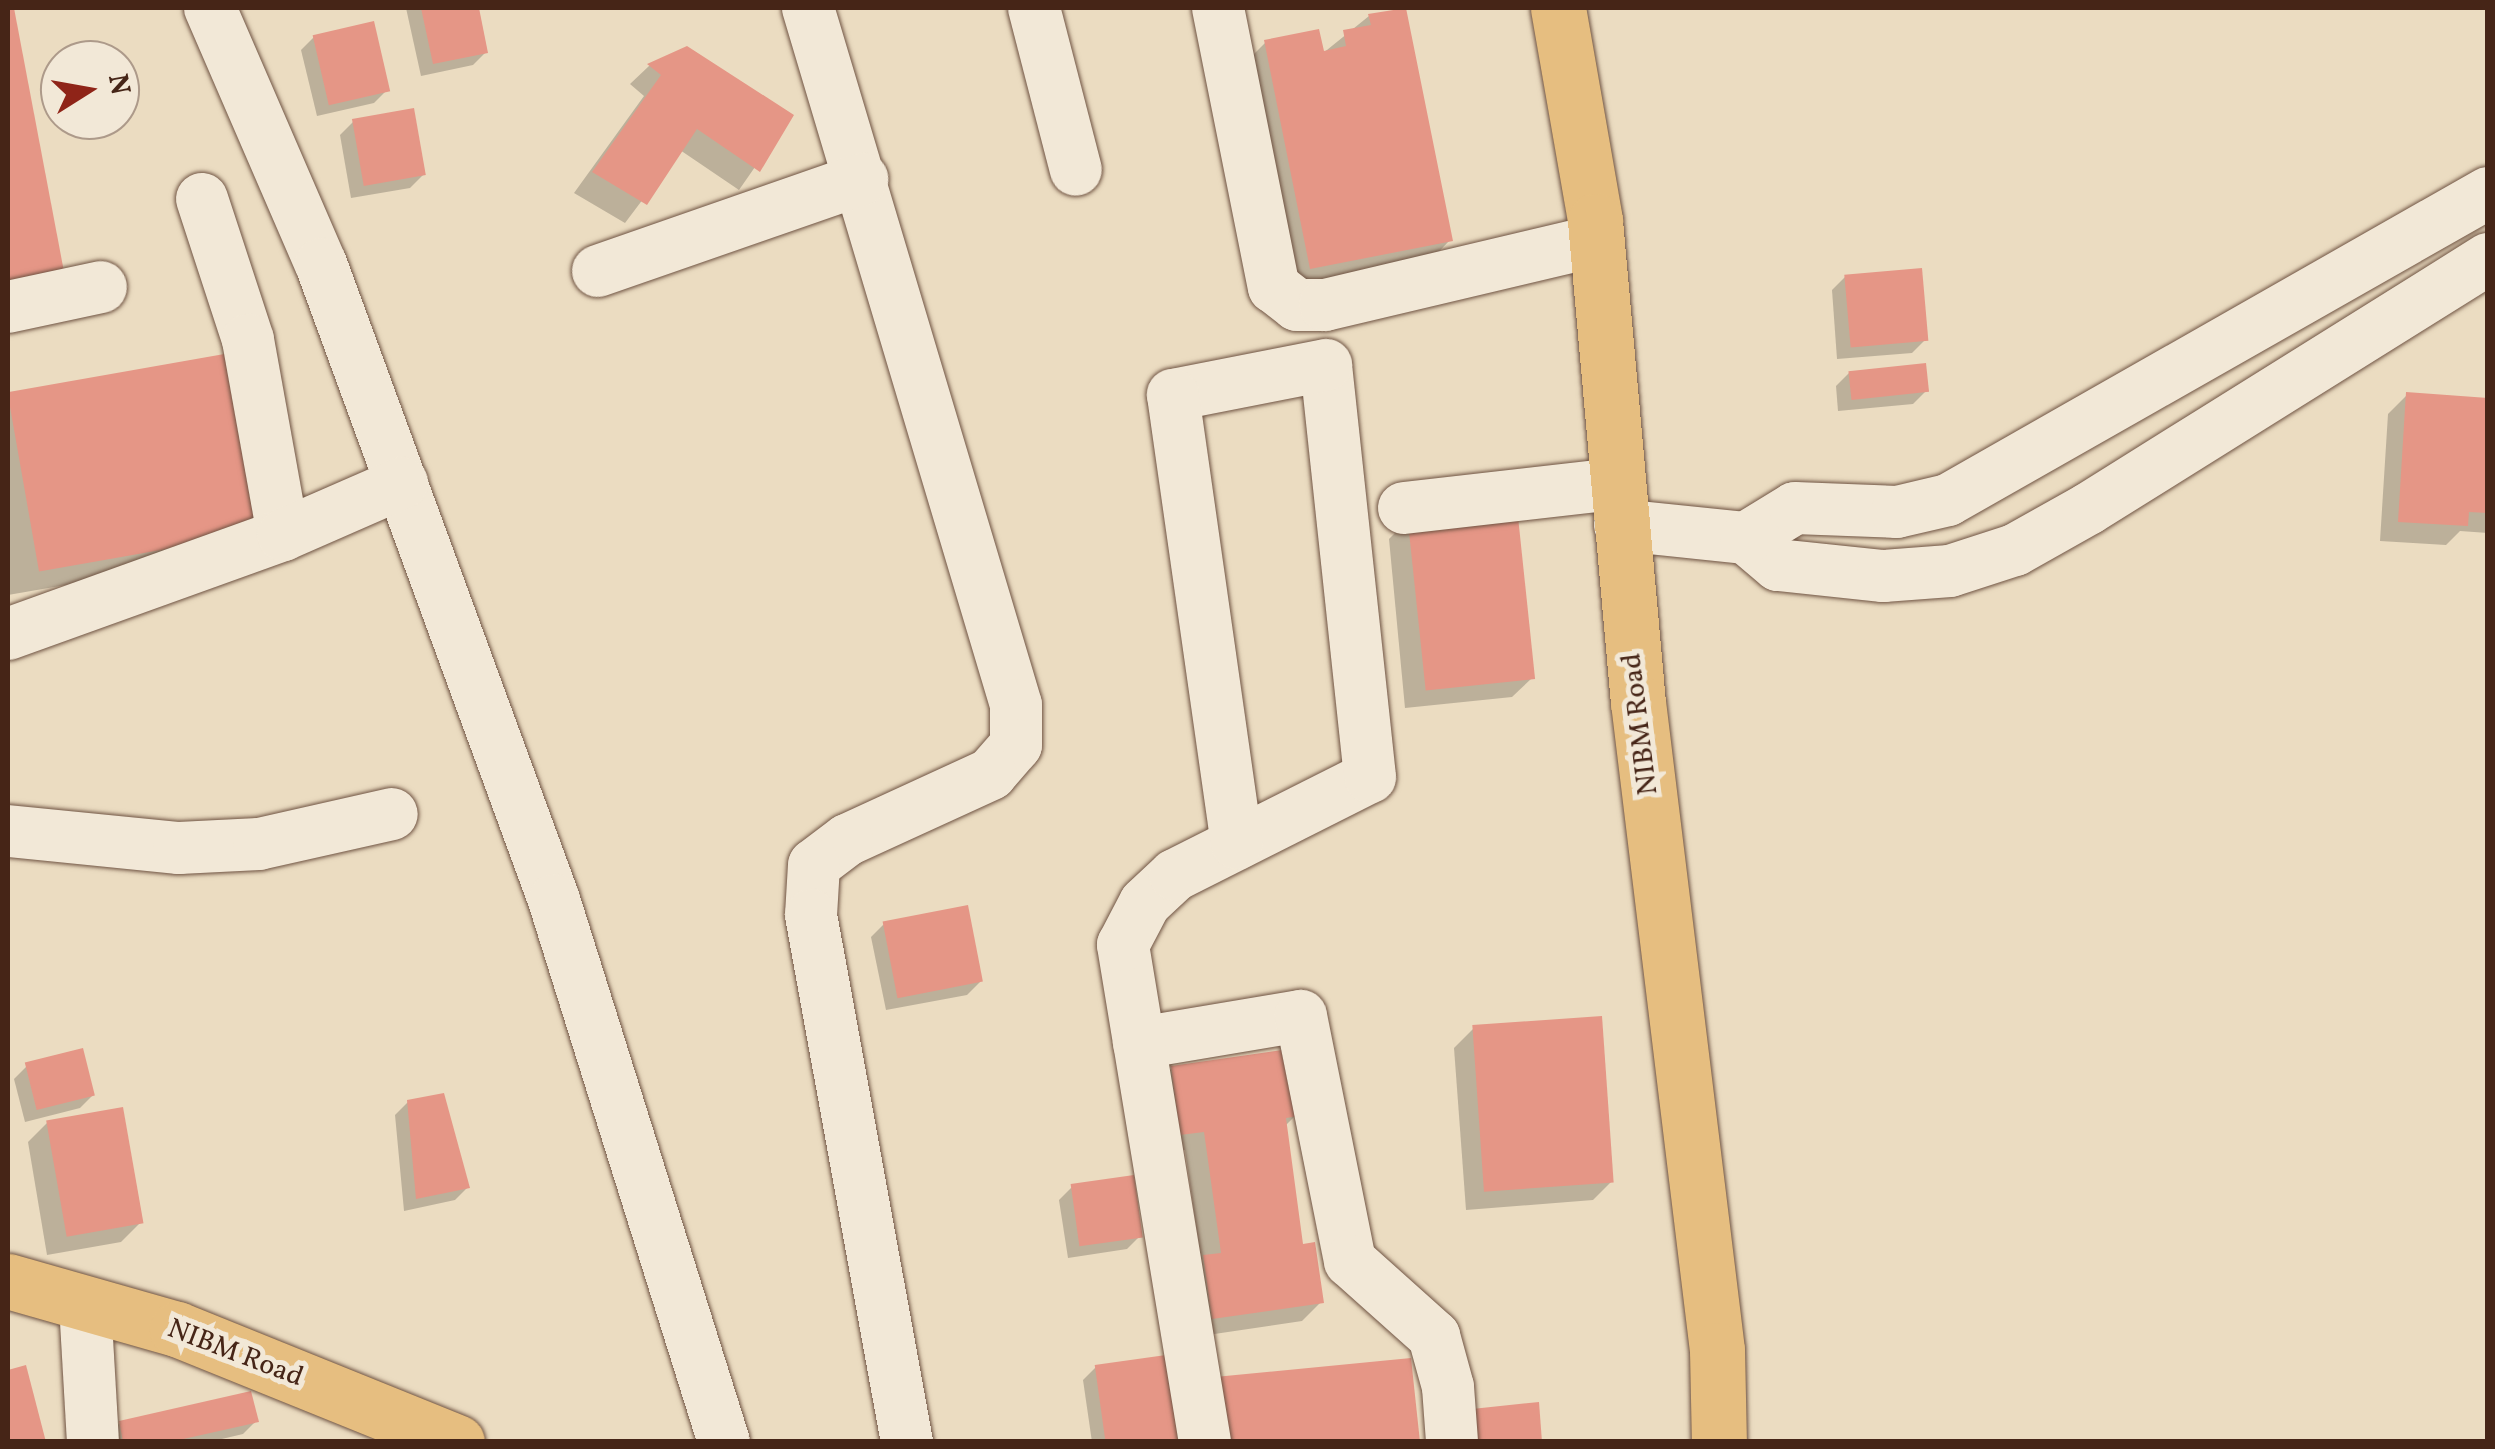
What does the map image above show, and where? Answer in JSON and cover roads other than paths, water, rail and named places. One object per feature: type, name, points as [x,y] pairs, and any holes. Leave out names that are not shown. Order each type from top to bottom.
[{"type":"main road","name":"NIBM Road","points":[[1558,8],[1596,241],[1617,505],[1716,1350],[1719,1442]]},
{"type":"main road","name":"NIBM Road","points":[[8,1281],[177,1329],[456,1442]]},
{"type":"street","points":[[210,8],[321,264],[554,900],[724,1442]]},
{"type":"street","points":[[808,8],[1016,705],[1016,745],[991,774],[846,840],[814,866],[810,915],[907,1442]]},
{"type":"street","points":[[1034,8],[1076,170]]},
{"type":"street","points":[[1218,8],[1274,286],[1297,305],[1325,305],[1596,241]]},
{"type":"street","points":[[598,271],[862,179]]},
{"type":"street","points":[[1746,538],[1795,508],[1897,512],[1948,500],[2488,193]]},
{"type":"street","points":[[202,199],[248,340],[283,535]]},
{"type":"street","points":[[1404,508],[1617,505],[1746,538],[1778,565],[1883,576],[1950,571],[2014,550],[2488,258]]},
{"type":"street","points":[[8,308],[101,287]]},
{"type":"street","points":[[1204,1442],[1124,945],[1145,903],[1174,875],[1238,843],[1370,776],[1326,365],[1173,395],[1238,843]]},
{"type":"street","points":[[8,634],[283,535],[402,483]]},
{"type":"street","points":[[8,831],[179,848],[259,844],[392,814]]},
{"type":"street","points":[[1140,1043],[1301,1016],[1350,1261],[1434,1336],[1448,1386],[1452,1442]]},
{"type":"street","points":[[85,1304],[93,1442]]}]
